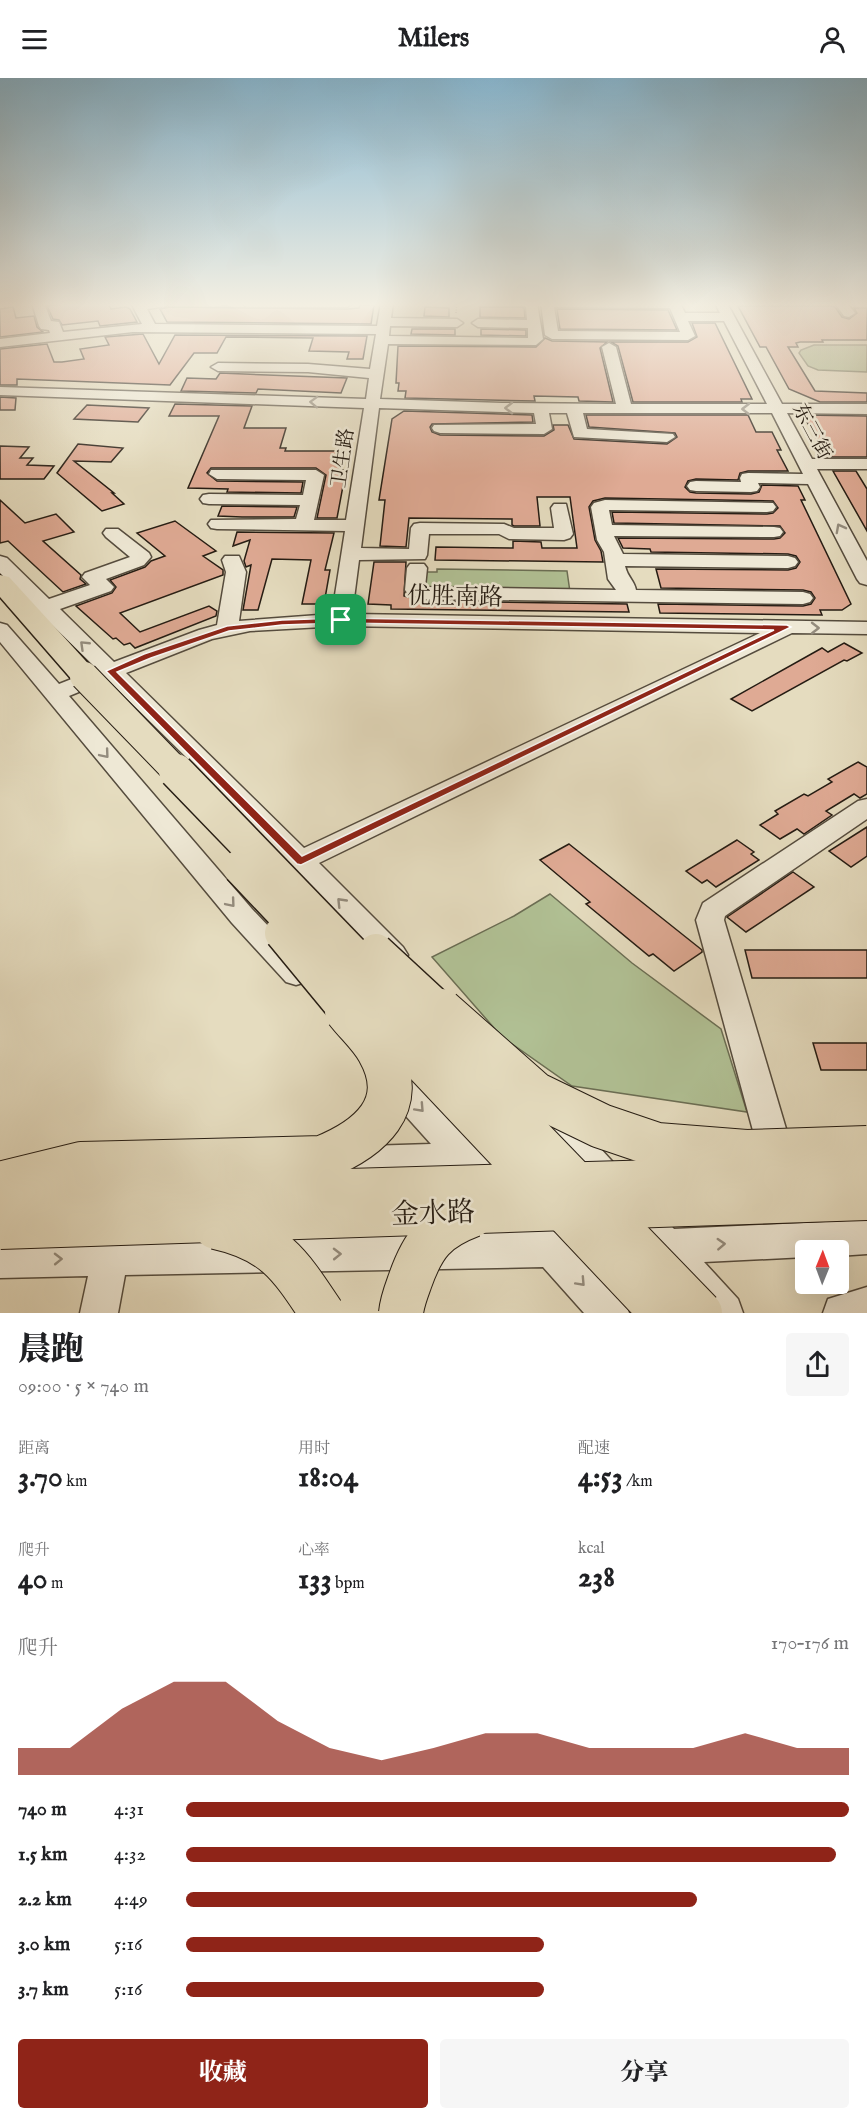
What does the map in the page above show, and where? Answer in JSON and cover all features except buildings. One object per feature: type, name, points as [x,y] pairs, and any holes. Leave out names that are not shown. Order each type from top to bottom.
[{"type":"main road","points":[[0,582],[37,610]]},
{"type":"main road","points":[[0,607],[79,681],[311,911],[700,1313]]},
{"type":"main road","points":[[79,681],[251,879],[662,1313]]},
{"type":"main road","points":[[0,1184],[81,1164],[322,1158],[348,1149],[369,1134],[383,1118],[391,1091],[387,1066],[379,1050],[286,941],[251,879]]},
{"type":"main road","points":[[311,911],[362,938],[494,1060],[535,1094],[601,1126],[657,1145],[746,1152],[867,1147]]},
{"type":"main road","name":"金水路","points":[[0,1201],[867,1176]]},
{"type":"main road","name":"金水路","points":[[0,1227],[867,1198]]},
{"type":"main road","points":[[400,1313],[418,1260],[430,1238],[449,1223],[486,1210]]},
{"type":"main road","points":[[176,1221],[225,1228],[262,1241],[282,1256],[322,1313]]},
{"type":"street","name":"卫生路","points":[[341,620],[379,361]]},
{"type":"street","points":[[612,361],[624,408]]},
{"type":"street","name":"东三街","points":[[752,361],[867,579]]},
{"type":"street","points":[[218,367],[308,368],[377,374]]},
{"type":"street","points":[[0,391],[541,408],[867,409]]},
{"type":"street","points":[[440,428],[544,429],[541,408]]},
{"type":"street","points":[[574,408],[580,434],[667,436]]},
{"type":"street","points":[[696,486],[751,487],[748,478],[867,464]]},
{"type":"street","points":[[217,474],[316,476],[304,525]]},
{"type":"street","points":[[209,499],[310,500]]},
{"type":"street","points":[[647,625],[634,596],[618,579],[600,507],[605,505],[767,507]]},
{"type":"street","points":[[351,554],[418,555],[420,528],[504,529],[510,533],[564,534],[560,508]]},
{"type":"street","points":[[216,524],[355,526]]},
{"type":"street","points":[[604,530],[774,532]]},
{"type":"street","points":[[37,610],[104,587],[92,577],[137,561],[142,557],[112,533]]},
{"type":"street","points":[[227,629],[236,572],[232,560]]},
{"type":"street","points":[[615,560],[788,562]]},
{"type":"street","points":[[0,562],[37,610],[79,681],[242,916],[610,1313]]},
{"type":"street","points":[[417,568],[415,590],[423,593],[803,598]]},
{"type":"street","name":"优胜南路","points":[[79,681],[227,629],[282,623],[341,620],[867,628]]},
{"type":"street","points":[[301,861],[787,627]]},
{"type":"street","points":[[4,639],[79,681],[301,861],[587,1155],[724,1313]]},
{"type":"street","points":[[775,1149],[710,920],[713,910],[867,807]]},
{"type":"street","points":[[0,1172],[867,1147]]},
{"type":"street","points":[[0,1260],[551,1250],[867,1237]]},
{"type":"street","points":[[99,1313],[110,1258]]},
{"type":"street","points":[[842,1313],[867,1306]]},
{"type":"green space","points":[[804,361],[867,361],[867,372],[818,370],[808,366]]},
{"type":"green space","points":[[437,569],[567,571],[570,592],[423,590],[424,572],[437,572]]},
{"type":"green space","points":[[550,894],[632,963],[721,1029],[747,1112],[572,1086],[502,1037],[432,957],[514,916]]},
{"type":"route","points":[[341,620],[787,627],[301,861],[111,671],[206,634],[227,629],[250,625],[341,620]]}]
